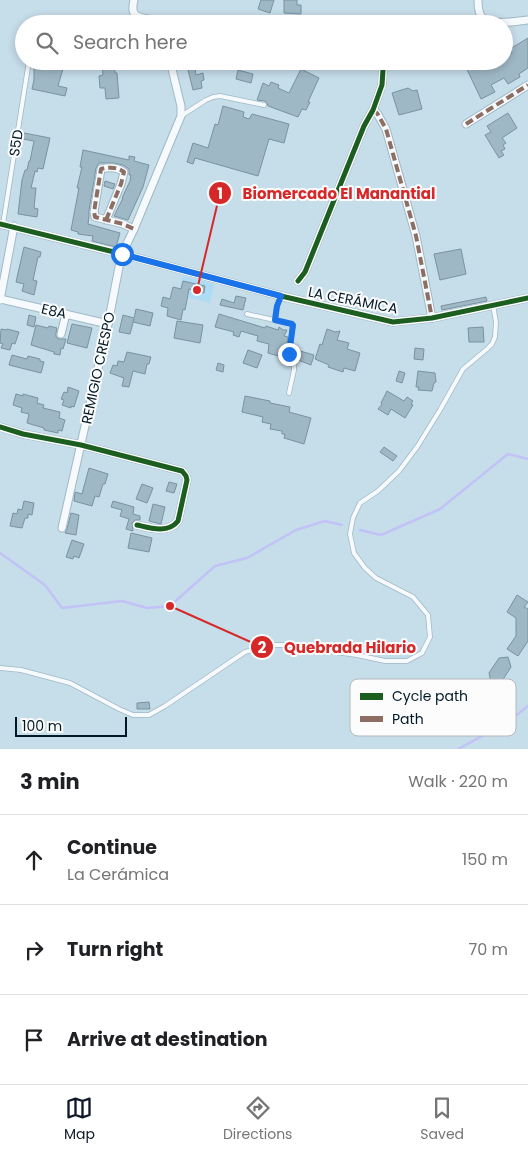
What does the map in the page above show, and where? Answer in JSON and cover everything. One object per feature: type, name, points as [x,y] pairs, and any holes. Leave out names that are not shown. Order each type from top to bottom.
[{"type":"street","points":[[134,0],[132,8],[135,15]]},
{"type":"street","points":[[478,0],[481,15]]},
{"type":"street","points":[[513,21],[528,20]]},
{"type":"street","points":[[122,254],[181,116],[181,106],[172,70]]},
{"type":"street","points":[[298,281],[305,272],[364,126],[373,110],[382,86],[383,70]]},
{"type":"street","points":[[466,124],[528,85]]},
{"type":"street","points":[[373,110],[378,113],[386,129],[416,236],[432,318]]},
{"type":"street","points":[[106,220],[124,172],[117,168],[108,167],[101,170],[94,212],[95,217],[134,229]]},
{"type":"street","name":"LA CERÁMICA","points":[[1,224],[281,296],[393,322],[432,318],[528,298]]},
{"type":"street","points":[[0,299],[14,226]]},
{"type":"street","name":"REMIGIO CRESPO","points":[[62,528],[119,267]]},
{"type":"street","name":"E8A","points":[[0,299],[108,324]]},
{"type":"street","points":[[61,334],[66,314]]},
{"type":"street","points":[[0,427],[23,434],[81,445],[182,471],[187,480],[176,524],[162,529],[137,525]]},
{"type":"lane","name":"S5D","points":[[1,224],[27,70]]},
{"type":"lane","points":[[181,116],[213,97],[220,96],[264,105]]},
{"type":"lane","points":[[275,320],[281,296]]},
{"type":"lane","points":[[0,668],[21,670],[70,683],[133,715],[149,715],[245,652],[271,645],[292,645],[385,661],[407,661],[422,653],[430,637],[428,615],[413,597],[376,578],[366,568],[354,552],[350,534],[353,518],[360,503],[378,491],[399,472],[440,410],[462,369],[492,344],[495,337],[496,322],[493,305]]},
{"type":"lane","points":[[248,314],[293,325],[289,354],[294,370],[289,393]]},
{"type":"shaded area","points":[[183,276],[214,284],[210,303],[179,295]]},
{"type":"building","points":[[261,0],[274,0],[270,13],[258,9]]},
{"type":"building","points":[[284,0],[297,0],[297,5],[301,5],[301,14],[284,13]]},
{"type":"building","points":[[528,38],[528,68],[519,74],[520,77],[508,84],[504,78],[491,85],[495,92],[481,99],[467,70],[513,70],[513,47]]},
{"type":"building","points":[[34,70],[63,70],[58,86],[67,88],[65,96],[32,89]]},
{"type":"building","points":[[103,70],[115,70],[115,73],[117,73],[119,98],[106,99],[105,88],[100,88],[99,76],[103,75]]},
{"type":"building","points":[[188,70],[195,70],[196,75],[203,73],[202,88],[193,90]]},
{"type":"building","points":[[238,70],[253,74],[251,83],[236,79]]},
{"type":"building","points":[[300,70],[319,78],[306,110],[302,109],[298,117],[268,106],[265,101],[257,100],[263,83],[269,86],[271,82],[279,85],[278,88],[289,93]]},
{"type":"building","points":[[408,88],[413,91],[417,90],[422,109],[399,115],[392,93]]},
{"type":"building","points":[[223,106],[244,112],[243,117],[249,119],[252,114],[289,124],[284,143],[269,139],[258,176],[195,158],[193,164],[187,162],[193,143],[208,148],[215,124],[218,125]]},
{"type":"building","points":[[508,113],[517,128],[502,138],[506,143],[503,145],[505,149],[501,151],[504,155],[499,158],[485,135],[491,132],[487,126]]},
{"type":"building","points":[[24,133],[50,138],[43,169],[38,168],[37,172],[35,171],[31,188],[36,188],[34,208],[38,209],[37,217],[18,214],[22,180],[30,161],[34,141],[23,139]]},
{"type":"building","points":[[83,150],[129,160],[129,156],[135,157],[134,161],[149,165],[143,187],[128,220],[114,216],[130,181],[129,169],[123,165],[113,163],[99,163],[96,168],[88,224],[120,233],[116,247],[92,241],[93,236],[78,234],[78,232],[71,230],[79,188],[77,188],[82,167],[80,167]]},
{"type":"building","points":[[105,181],[115,184],[113,189],[104,186]]},
{"type":"building","points":[[24,247],[41,252],[40,257],[38,257],[33,280],[37,281],[34,295],[22,291],[24,284],[16,282]]},
{"type":"building","points":[[461,249],[466,274],[440,280],[434,254]]},
{"type":"building","points":[[183,281],[205,286],[204,293],[189,289],[181,320],[167,316],[168,308],[161,306],[163,297],[170,299],[173,287],[181,289]]},
{"type":"building","points":[[236,296],[246,298],[243,310],[220,305],[222,299],[234,303]]},
{"type":"building","points":[[486,297],[487,301],[442,310],[441,306]]},
{"type":"building","points":[[136,309],[153,313],[150,326],[133,322],[130,334],[119,332],[123,315],[134,318]]},
{"type":"building","points":[[219,314],[265,328],[266,326],[278,330],[279,327],[287,330],[284,336],[288,337],[285,358],[268,353],[269,344],[257,341],[258,336],[241,331],[239,337],[233,335],[234,332],[215,327]]},
{"type":"building","points":[[29,315],[36,317],[34,327],[27,325]]},
{"type":"building","points":[[177,321],[203,325],[200,343],[174,338]]},
{"type":"building","points":[[72,324],[92,328],[87,348],[67,343]]},
{"type":"building","points":[[36,325],[57,328],[56,337],[66,339],[63,349],[61,348],[60,355],[31,345]]},
{"type":"building","points":[[483,327],[484,342],[469,342],[468,328]]},
{"type":"building","points":[[1,329],[19,332],[15,344],[12,343],[10,350],[1,348],[3,344],[0,343]]},
{"type":"building","points":[[327,329],[335,332],[340,331],[337,340],[349,343],[347,349],[360,353],[355,371],[344,368],[343,372],[328,367],[329,365],[315,359]]},
{"type":"building","points":[[415,348],[424,349],[423,360],[414,359]]},
{"type":"building","points":[[248,350],[262,355],[257,368],[243,363]]},
{"type":"building","points":[[300,351],[314,355],[311,365],[298,360]]},
{"type":"building","points":[[127,352],[151,357],[145,374],[133,371],[129,387],[122,386],[124,378],[110,373],[113,365],[117,366],[118,361],[124,362]]},
{"type":"building","points":[[12,355],[27,359],[28,356],[40,359],[40,361],[44,362],[41,373],[9,365]]},
{"type":"building","points":[[218,363],[224,365],[223,372],[216,370]]},
{"type":"building","points":[[399,371],[405,373],[402,383],[396,381]]},
{"type":"building","points":[[418,371],[435,373],[436,382],[432,391],[418,390],[419,387],[416,387]]},
{"type":"building","points":[[68,387],[79,391],[74,407],[71,406],[71,408],[62,405],[64,400],[61,399],[64,392],[67,393]]},
{"type":"building","points":[[387,391],[404,401],[407,397],[413,401],[411,404],[413,405],[405,418],[391,409],[388,415],[378,409]]},
{"type":"building","points":[[16,394],[38,398],[37,403],[44,405],[43,408],[60,412],[59,418],[65,420],[62,431],[58,430],[58,433],[44,430],[44,428],[27,423],[29,414],[21,412],[22,408],[13,405]]},
{"type":"building","points":[[245,396],[290,407],[289,412],[311,418],[304,444],[284,438],[285,434],[282,434],[282,431],[270,429],[271,424],[262,422],[263,417],[242,412]]},
{"type":"building","points":[[384,447],[397,456],[393,461],[380,452]]},
{"type":"building","points":[[89,468],[108,474],[99,497],[95,496],[92,506],[74,501],[75,492],[82,494]]},
{"type":"building","points":[[169,482],[177,484],[174,493],[166,491]]},
{"type":"building","points":[[142,484],[153,488],[147,503],[136,499]]},
{"type":"building","points":[[24,501],[34,503],[32,515],[28,514],[28,518],[25,518],[22,528],[10,526],[13,513],[17,514],[18,509],[22,510]]},
{"type":"building","points":[[113,501],[134,507],[133,514],[140,516],[140,520],[135,520],[132,523],[133,531],[126,529],[129,519],[120,516],[122,510],[111,507]]},
{"type":"building","points":[[153,504],[165,507],[161,524],[149,521]]},
{"type":"building","points":[[71,513],[79,515],[76,535],[65,533]]},
{"type":"building","points":[[131,533],[152,538],[149,552],[128,548]]},
{"type":"building","points":[[72,540],[84,544],[79,558],[74,556],[73,559],[66,557]]},
{"type":"building","points":[[517,595],[528,602],[524,607],[528,609],[528,641],[518,656],[507,649],[516,636],[516,618],[507,612]]},
{"type":"building","points":[[508,657],[511,667],[503,679],[490,679],[489,673],[499,658]]},
{"type":"building","points":[[149,702],[150,709],[137,709],[137,703]]},
{"type":"waterway","points":[[360,530],[381,535],[440,509],[508,454],[528,459]]},
{"type":"waterway","points":[[0,553],[45,585],[62,608],[122,601],[147,608],[170,606],[215,566],[247,558],[296,530],[325,521],[342,525]]},
{"type":"waterway","points":[[516,716],[528,706]]},
{"type":"waterway","points":[[458,749],[482,736]]},
{"type":"marked path","points":[[466,124],[528,85]]},
{"type":"marked path","points":[[373,110],[377,113],[386,129],[416,236],[432,318]]},
{"type":"marked path","points":[[106,220],[121,184],[124,172],[116,168],[101,169],[94,212],[95,217],[123,224],[134,229]]},
{"type":"cycle path","points":[[298,281],[305,272],[364,126],[373,110],[382,85],[383,70]]},
{"type":"cycle path","points":[[0,224],[281,296],[393,322],[432,318],[528,298]]},
{"type":"cycle path","points":[[0,427],[23,434],[81,445],[182,471],[187,480],[178,521],[169,528],[164,529],[137,525]]},
{"type":"place","name":"Biomercado El Manantial","points":[[197,290]]},
{"type":"place","name":"Quebrada Hilario","points":[[170,606]]},
{"type":"route","points":[[122,254],[281,296],[275,320],[292,324],[294,327],[289,354]]}]
